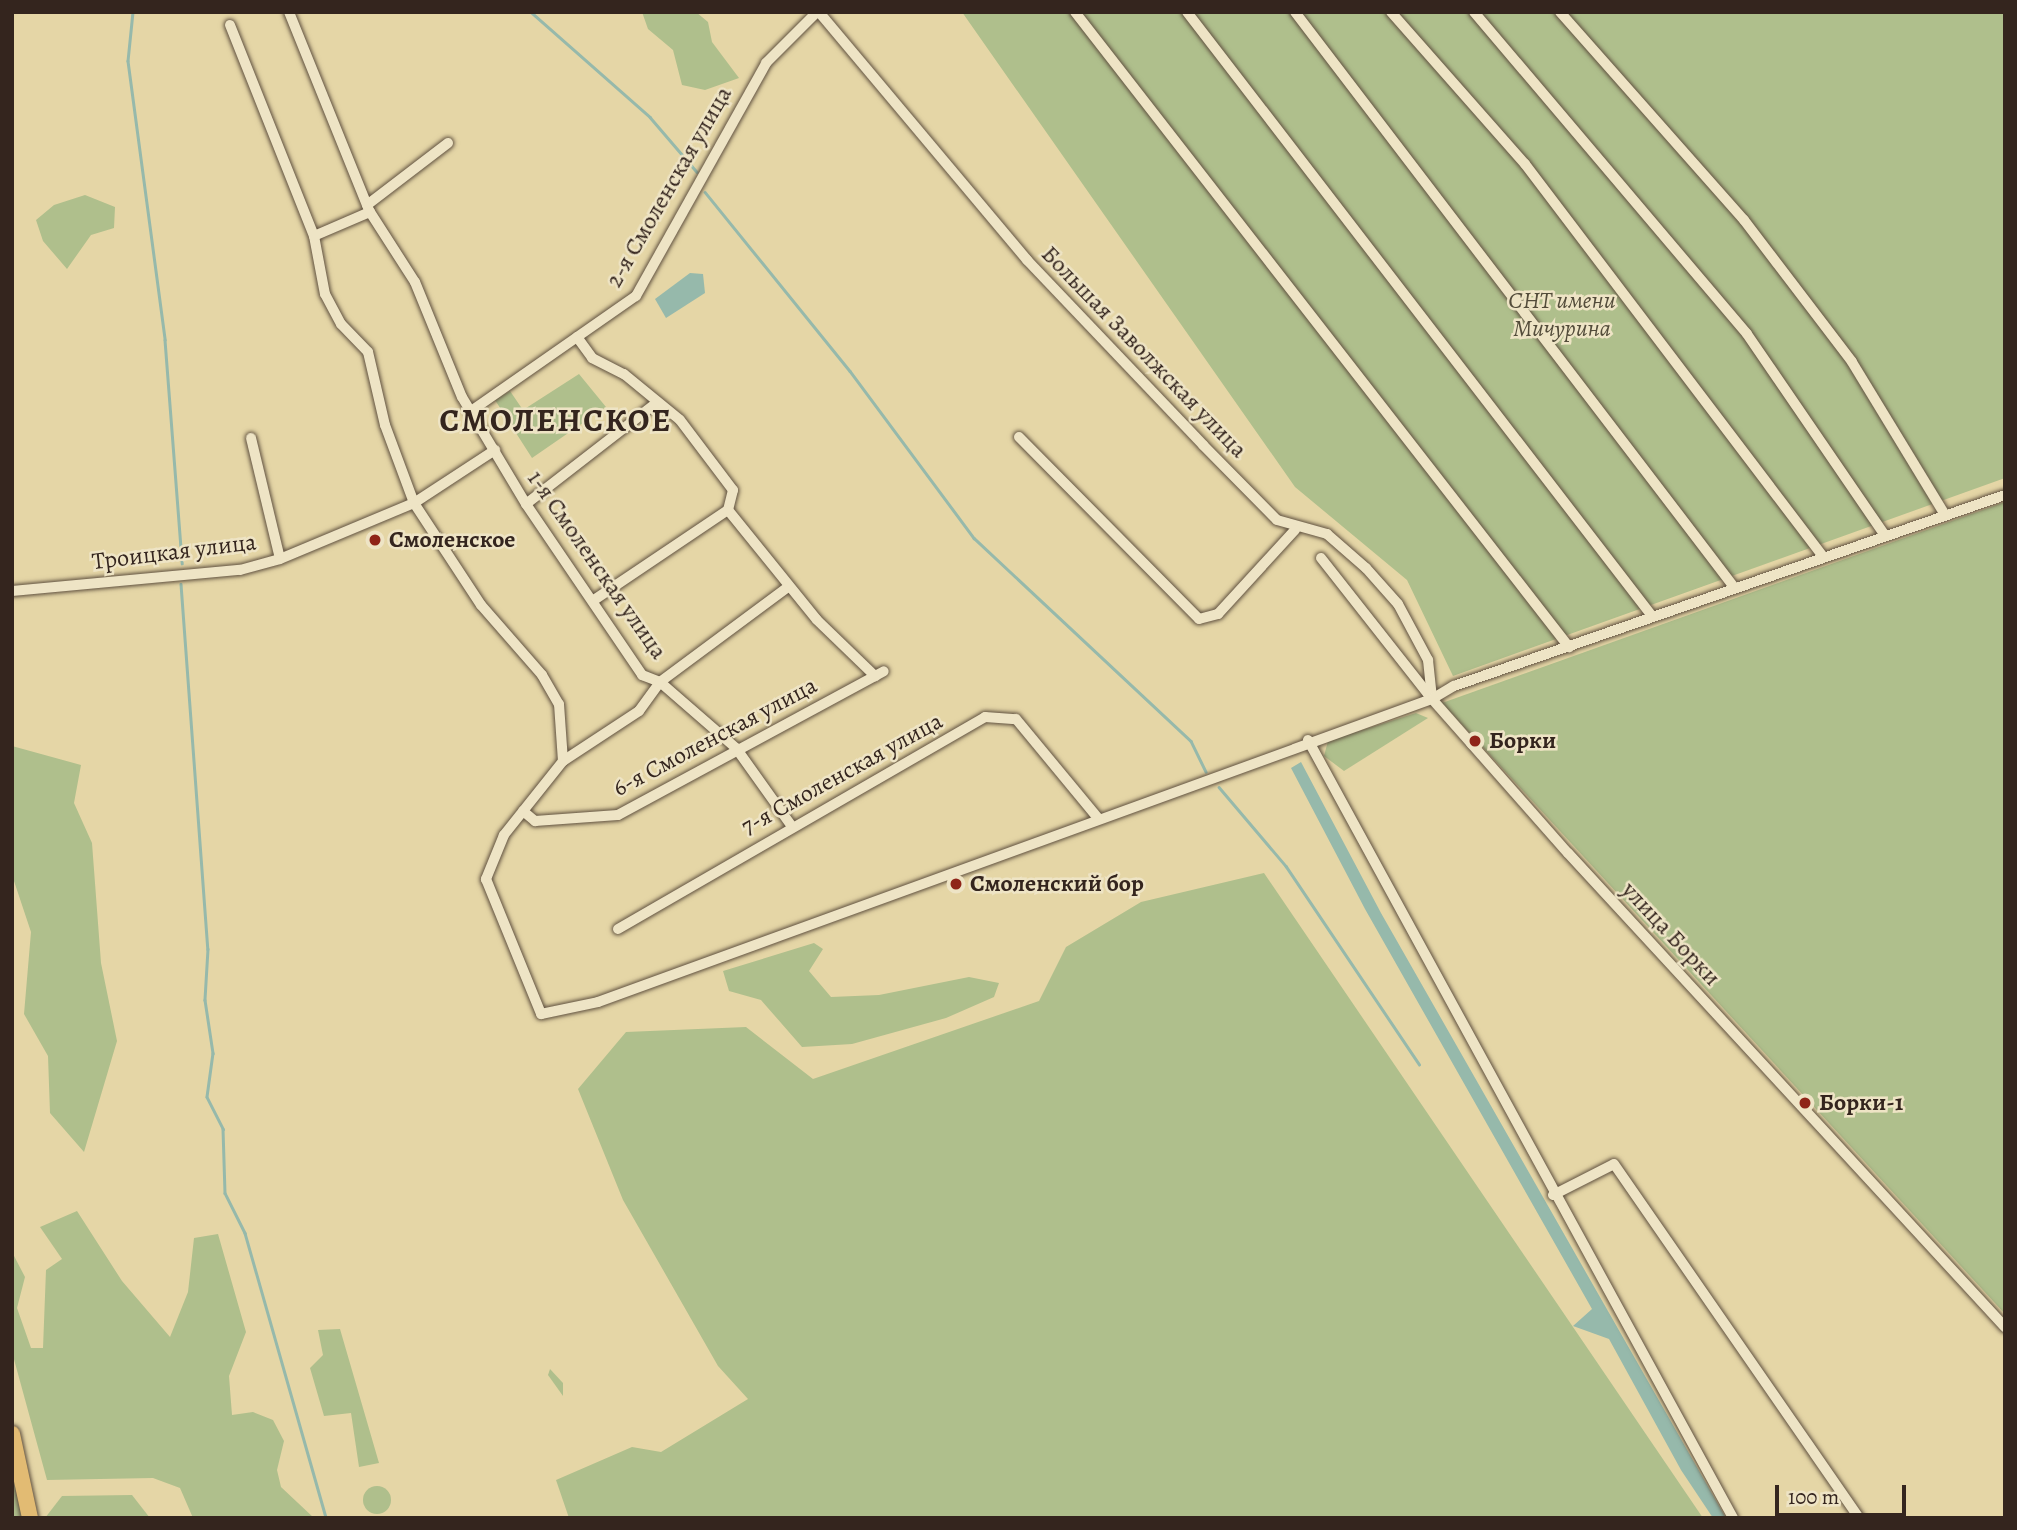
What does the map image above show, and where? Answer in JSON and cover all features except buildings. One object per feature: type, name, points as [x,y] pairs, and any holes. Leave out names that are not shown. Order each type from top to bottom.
[{"type":"main road","points":[[12,1434],[30,1518]]},
{"type":"street","name":"1-я Смоленская улица","points":[[289,12],[369,208],[415,282],[439,351],[526,504],[594,600],[642,675],[660,682],[736,748],[791,825]]},
{"type":"street","name":"2-я Смоленская улица","points":[[471,411],[636,296],[766,63],[818,12]]},
{"type":"street","name":"Большая Заволжская улица","points":[[818,12],[1027,260],[1259,502],[1295,530],[1327,534],[1398,604],[1427,660],[1432,699]]},
{"type":"street","points":[[1074,12],[1569,647]]},
{"type":"street","points":[[1187,12],[1652,616]]},
{"type":"street","points":[[1295,12],[1734,587]]},
{"type":"street","points":[[1391,12],[1525,164],[1822,555]]},
{"type":"street","points":[[1474,12],[1747,334],[1884,534]]},
{"type":"street","points":[[1560,12],[1744,220],[1852,362],[1945,514]]},
{"type":"street","points":[[230,25],[314,236],[325,294],[341,324],[369,352],[385,425],[414,503],[481,605],[542,675],[564,720],[563,761]]},
{"type":"street","points":[[314,236],[369,208],[448,143]]},
{"type":"street","points":[[577,337],[592,358],[625,374],[655,404],[680,419],[733,489],[728,510],[594,600]]},
{"type":"street","points":[[526,504],[655,404]]},
{"type":"street","points":[[1019,437],[1199,620],[1218,614],[1295,530]]},
{"type":"street","points":[[251,438],[280,559]]},
{"type":"street","points":[[414,503],[495,450]]},
{"type":"street","points":[[728,510],[788,587],[660,682],[639,711],[563,761],[491,857],[486,879],[535,1006],[551,1016],[1308,740],[1432,699],[1822,555],[2005,495]]},
{"type":"street","name":"Троицкая улица","points":[[12,592],[240,570],[280,559],[414,503]]},
{"type":"street","name":"улица Борки","points":[[1321,558],[1432,699],[2005,1327]]},
{"type":"street","name":"6-я Смоленская улица","points":[[523,811],[535,821],[618,815],[736,748],[879,673],[788,587]]},
{"type":"street","name":"7-я Смоленская улица","points":[[618,929],[791,825],[888,777],[978,720],[1003,717],[1024,728],[1098,818]]},
{"type":"street","points":[[1308,740],[1553,1195],[1733,1518]]},
{"type":"street","points":[[1553,1195],[1614,1164],[1859,1518]]},
{"type":"green space","points":[[642,12],[696,12],[708,22],[712,42],[739,78],[705,90],[682,85],[673,50],[648,29]]},
{"type":"green space","name":"СНТ имени Мичурина","points":[[962,12],[2005,12],[2005,478],[1453,676],[1407,580],[1295,487]]},
{"type":"green space","points":[[85,195],[115,207],[114,228],[91,235],[67,269],[43,241],[36,220],[54,205]]},
{"type":"green space","points":[[579,374],[606,407],[532,458],[495,400],[510,391],[523,410]]},
{"type":"green space","points":[[2005,502],[2005,1314],[1442,703]]},
{"type":"green space","points":[[1416,713],[1428,718],[1344,771],[1324,756],[1328,741]]},
{"type":"green space","points":[[12,746],[81,765],[74,803],[92,843],[101,963],[117,1041],[84,1152],[50,1113],[48,1056],[24,1014],[31,932],[12,875]]},
{"type":"green space","points":[[1264,873],[1703,1518],[569,1518],[556,1480],[632,1447],[661,1452],[748,1399],[718,1366],[623,1200],[578,1089],[626,1032],[746,1027],[813,1079],[1039,1001],[1066,947],[1141,902]]},
{"type":"green space","points":[[814,943],[823,949],[809,971],[831,997],[879,995],[969,977],[999,983],[994,997],[946,1018],[852,1044],[802,1047],[761,1000],[729,991],[723,971]]},
{"type":"green space","points":[[77,1211],[122,1281],[170,1337],[188,1292],[194,1238],[218,1234],[246,1332],[229,1376],[232,1415],[253,1412],[273,1420],[284,1441],[277,1470],[281,1487],[314,1518],[193,1518],[180,1488],[153,1478],[47,1480],[12,1352],[12,1252],[25,1277],[17,1308],[31,1348],[43,1348],[46,1270],[62,1259],[40,1227]]},
{"type":"green space","points":[[340,1329],[379,1463],[359,1467],[351,1413],[324,1416],[310,1368],[323,1355],[318,1330]]},
{"type":"green space","points":[[550,1369],[563,1383],[563,1396],[548,1375]]},
{"type":"green space","points":[[12,1465],[23,1518],[12,1518]]},
{"type":"green space","points":[[377,1486],[387,1490],[391,1500],[387,1510],[377,1514],[367,1510],[363,1500],[367,1490]]},
{"type":"green space","points":[[132,1495],[150,1518],[45,1518],[62,1496]]},
{"type":"shaded area","points":[[690,273],[703,274],[705,293],[666,318],[655,299]]},
{"type":"shaded area","points":[[1301,762],[1381,913],[1726,1518],[1713,1518],[1681,1470],[1609,1339],[1573,1326],[1592,1309],[1365,909],[1291,768]]},
{"type":"waterway","points":[[133,12],[128,61],[165,340],[182,563]]},
{"type":"waterway","points":[[531,12],[650,117],[697,172]]},
{"type":"waterway","points":[[705,192],[850,371],[974,538],[1191,741],[1206,772]]},
{"type":"waterway","points":[[181,584],[208,949],[205,1000],[213,1053],[207,1097],[223,1129],[225,1193],[245,1233],[326,1518]]},
{"type":"waterway","points":[[1219,787],[1286,866],[1419,1064]]},
{"type":"place","name":"Смоленское","points":[[375,540]]},
{"type":"place","name":"Борки","points":[[1475,741]]},
{"type":"place","name":"Смоленский бор","points":[[956,884]]},
{"type":"place","name":"Борки-1","points":[[1805,1103]]},
{"type":"district","name":"СМОЛЕНСКОЕ","points":[[556,420]]}]
